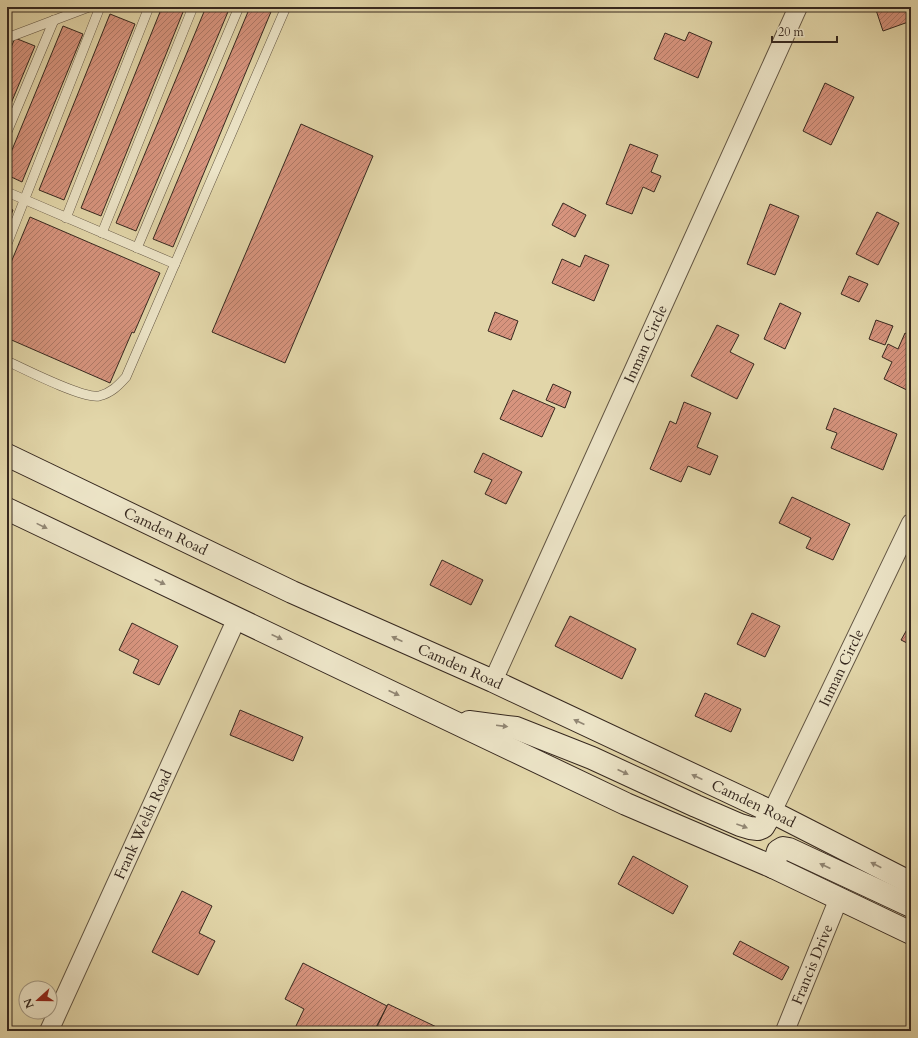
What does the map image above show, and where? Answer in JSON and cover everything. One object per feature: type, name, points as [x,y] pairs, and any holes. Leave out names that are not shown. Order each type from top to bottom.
[{"type":"main road","name":"Camden Road","points":[[7,455],[292,592],[493,681],[772,812],[911,883]]},
{"type":"main road","points":[[7,509],[626,804],[773,868],[911,933]]},
{"type":"main road","points":[[450,720],[516,728],[592,758],[696,806],[750,828],[758,829],[763,827],[772,812]]},
{"type":"main road","points":[[773,868],[778,851],[783,848],[789,849],[911,906]]},
{"type":"street","name":"Inman Circle","points":[[493,681],[798,7]]},
{"type":"street","name":"Inman Circle","points":[[772,812],[911,523]]},
{"type":"street","name":"Frank Welsh Road","points":[[49,1031],[237,618]]},
{"type":"street","name":"Francis Drive","points":[[785,1031],[839,898]]},
{"type":"lane","points":[[7,38],[89,7]]},
{"type":"lane","points":[[7,244],[100,7]]},
{"type":"lane","points":[[66,218],[149,7]]},
{"type":"lane","points":[[102,233],[193,7]]},
{"type":"lane","points":[[138,248],[239,7]]},
{"type":"lane","points":[[7,361],[78,393],[98,396],[114,390],[126,377],[286,7]]},
{"type":"lane","points":[[7,132],[54,20]]},
{"type":"lane","points":[[7,192],[175,264]]},
{"type":"building","points":[[162,7],[185,7],[101,216],[81,208]]},
{"type":"building","points":[[206,7],[230,7],[136,231],[116,223]]},
{"type":"building","points":[[250,7],[273,7],[173,247],[153,239]]},
{"type":"building","points":[[875,7],[911,7],[911,21],[883,31]]},
{"type":"building","points":[[110,14],[135,24],[64,200],[39,190]]},
{"type":"building","points":[[63,26],[83,34],[22,182],[7,175],[7,162]]},
{"type":"building","points":[[689,32],[712,42],[698,78],[654,59],[665,33],[685,41]]},
{"type":"building","points":[[15,38],[35,46],[7,113],[7,57]]},
{"type":"building","points":[[825,83],[854,97],[831,145],[803,131]]},
{"type":"building","points":[[301,124],[373,156],[285,363],[212,332]]},
{"type":"building","points":[[630,144],[658,155],[651,172],[661,176],[654,192],[643,187],[632,214],[606,204]]},
{"type":"building","points":[[563,203],[586,215],[575,237],[552,225]]},
{"type":"building","points":[[770,204],[799,216],[775,275],[747,264]]},
{"type":"building","points":[[7,207],[13,210],[7,225]]},
{"type":"building","points":[[877,212],[899,223],[878,265],[856,254]]},
{"type":"building","points":[[30,217],[160,273],[110,383],[7,338],[7,272]]},
{"type":"building","points":[[585,255],[609,265],[594,301],[552,283],[562,259],[580,267]]},
{"type":"building","points":[[849,276],[868,284],[859,302],[841,294]]},
{"type":"building","points":[[780,303],[801,313],[785,349],[764,339]]},
{"type":"building","points":[[495,312],[518,321],[511,340],[488,331]]},
{"type":"building","points":[[876,320],[893,326],[885,345],[869,339]]},
{"type":"building","points":[[717,325],[739,335],[730,352],[754,364],[737,399],[691,376]]},
{"type":"building","points":[[905,333],[911,336],[911,392],[884,379],[892,362],[882,357],[888,344],[898,349]]},
{"type":"building","points":[[553,384],[571,392],[565,408],[546,400]]},
{"type":"building","points":[[513,390],[555,408],[542,437],[500,419]]},
{"type":"building","points":[[684,402],[711,413],[697,447],[718,456],[710,475],[688,466],[681,482],[650,469],[670,421],[676,424]]},
{"type":"building","points":[[834,408],[897,434],[883,470],[831,448],[837,433],[826,429]]},
{"type":"building","points":[[483,453],[522,472],[506,504],[485,494],[492,480],[474,472]]},
{"type":"building","points":[[792,497],[850,524],[833,560],[806,548],[811,538],[779,523]]},
{"type":"building","points":[[442,560],[483,580],[471,605],[430,585]]},
{"type":"building","points":[[752,613],[780,626],[765,657],[737,644]]},
{"type":"building","points":[[570,616],[636,649],[622,679],[555,646]]},
{"type":"building","points":[[132,623],[178,646],[159,685],[133,673],[139,660],[119,650]]},
{"type":"building","points":[[909,626],[911,627],[911,645],[901,640]]},
{"type":"building","points":[[705,693],[741,709],[731,732],[695,716]]},
{"type":"building","points":[[240,710],[303,737],[293,761],[230,735]]},
{"type":"building","points":[[633,856],[688,886],[673,914],[618,884]]},
{"type":"building","points":[[182,891],[212,906],[199,933],[215,941],[198,975],[152,952]]},
{"type":"building","points":[[740,941],[789,967],[782,980],[733,954]]},
{"type":"building","points":[[303,963],[387,1006],[374,1031],[306,1031],[296,1026],[304,1009],[285,999]]},
{"type":"building","points":[[388,1004],[445,1031],[375,1031]]}]
